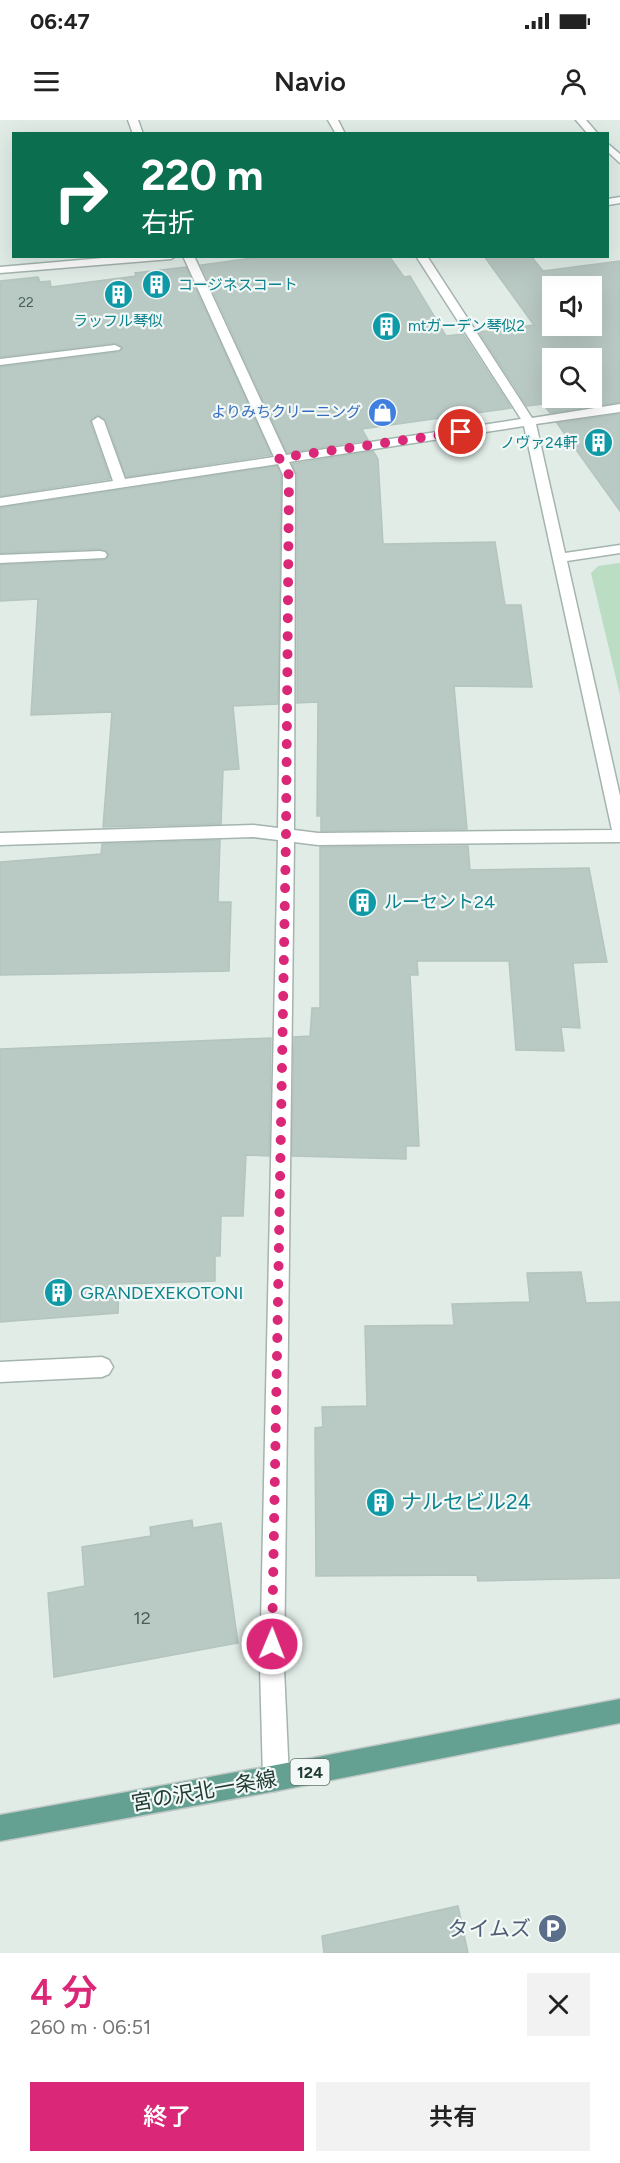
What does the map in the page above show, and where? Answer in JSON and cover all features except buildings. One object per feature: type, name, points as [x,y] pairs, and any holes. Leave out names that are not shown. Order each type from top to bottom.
[{"type":"main road","name":"宮の沢北一条線","points":[[0,1828],[276,1778],[620,1711]]},
{"type":"street","points":[[581,120],[592,132]]},
{"type":"street","points":[[609,148],[620,160]]},
{"type":"street","points":[[0,270],[147,258]]},
{"type":"street","points":[[189,258],[279,458],[289,475],[286,835],[272,1668],[276,1778]]},
{"type":"street","points":[[422,258],[529,422],[620,831]]},
{"type":"street","points":[[0,362],[115,348]]},
{"type":"street","points":[[0,502],[620,408]]},
{"type":"street","points":[[98,421],[120,483]]},
{"type":"street","points":[[560,558],[620,549]]},
{"type":"street","points":[[0,559],[100,555]]},
{"type":"street","points":[[0,839],[253,831],[318,839],[620,836]]},
{"type":"street","points":[[0,1372],[102,1367]]},
{"type":"green space","points":[[620,563],[620,695],[591,573],[598,566]]},
{"type":"place","name":"コージネスコート","points":[[157,285]]},
{"type":"place","name":"ラッフル琴似","points":[[118,294]]},
{"type":"place","name":"mtガーデン琴似2","points":[[387,326]]},
{"type":"place","name":"よりみちクリーニング","points":[[382,412]]},
{"type":"place","name":"ノヴァ24軒","points":[[599,443]]},
{"type":"place","name":"ルーセント24","points":[[363,902]]},
{"type":"place","name":"GRANDEXEKOTONI","points":[[59,1293]]},
{"type":"place","name":"ナルセビル24","points":[[380,1502]]},
{"type":"place","name":"タイムズ","points":[[552,1929]]},
{"type":"route","points":[[272,1644],[286,835],[289,475],[279,458],[461,432]]}]
